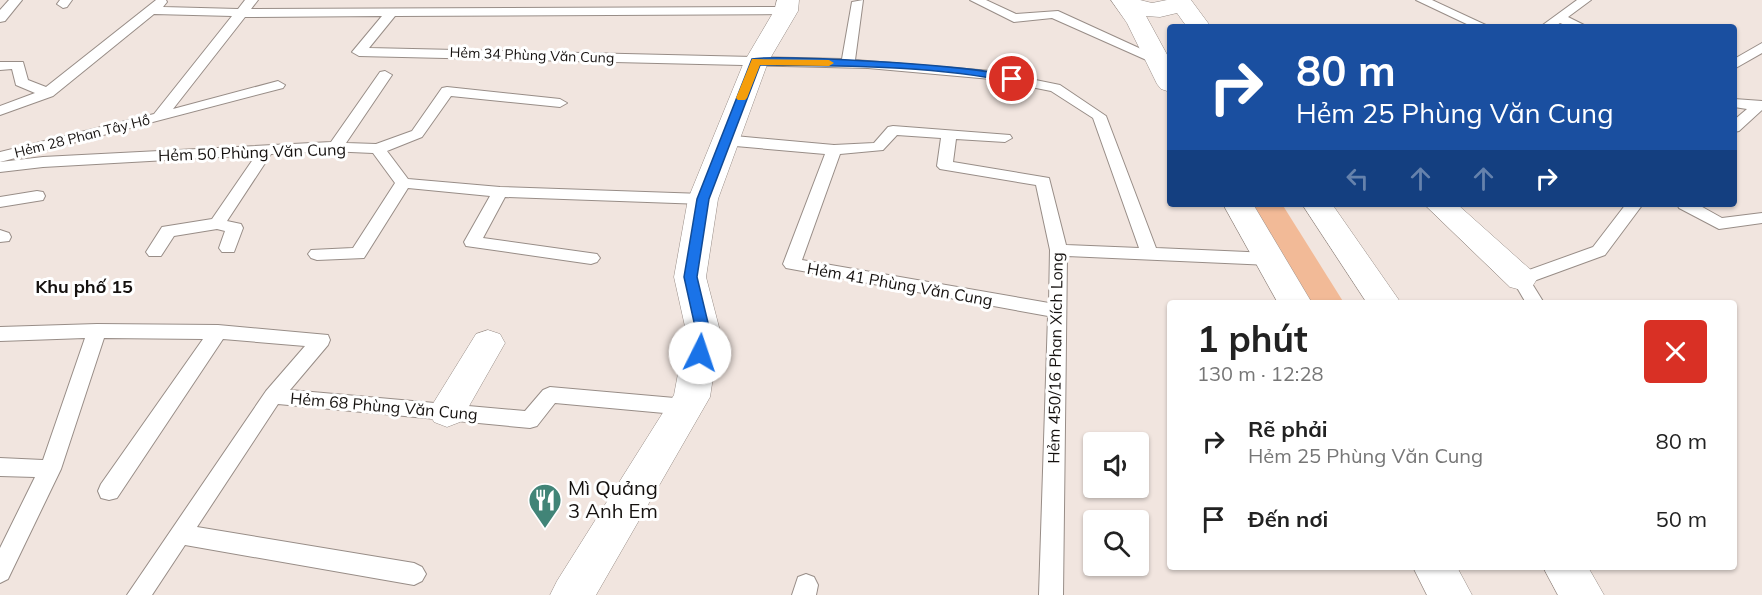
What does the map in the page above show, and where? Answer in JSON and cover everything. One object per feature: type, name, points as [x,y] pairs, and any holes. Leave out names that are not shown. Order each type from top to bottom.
[{"type":"street","points":[[1123,1],[1139,22],[1167,79]]},
{"type":"street","points":[[1123,1],[1151,10],[1169,8],[1180,1],[1197,24]]},
{"type":"street","points":[[572,595],[692,397],[703,331],[690,277],[703,199],[756,62],[787,6]]},
{"type":"street","points":[[1240,207],[1293,300]]},
{"type":"street","points":[[1319,207],[1382,300]]},
{"type":"street","points":[[1442,207],[1528,291]]},
{"type":"street","points":[[447,412],[488,343]]},
{"type":"street","points":[[1436,570],[1450,595]]},
{"type":"street","points":[[1566,570],[1582,595]]},
{"type":"lane","points":[[0,18],[16,0]]},
{"type":"lane","name":"Hẻm 28 Phan Tây Hồ","points":[[0,157],[159,117],[252,0]]},
{"type":"lane","points":[[415,13],[423,0]]},
{"type":"lane","points":[[505,12],[512,0]]},
{"type":"lane","points":[[586,12],[593,0]]},
{"type":"lane","points":[[976,0],[1014,18],[1054,14],[1156,59]]},
{"type":"lane","points":[[1422,0],[1477,24]]},
{"type":"lane","points":[[1550,24],[1585,0]]},
{"type":"lane","points":[[848,63],[858,2]]},
{"type":"lane","points":[[0,111],[48,93],[158,5],[241,13],[586,12],[787,6]]},
{"type":"lane","name":"Hẻm 34 Phùng Văn Cung","points":[[391,13],[359,52],[756,62]]},
{"type":"lane","points":[[1559,18],[1574,24]]},
{"type":"lane","points":[[1737,63],[1762,47]]},
{"type":"lane","points":[[756,62],[848,63],[991,75],[1055,88],[1099,116],[1150,254]]},
{"type":"lane","points":[[0,66],[18,65],[21,82],[48,93]]},
{"type":"lane","points":[[336,146],[385,75]]},
{"type":"lane","points":[[159,117],[278,85]]},
{"type":"lane","points":[[560,103],[447,92],[417,134],[378,149],[403,183],[500,192],[703,199]]},
{"type":"lane","points":[[1737,94],[1760,106]]},
{"type":"lane","points":[[1737,103],[1760,106]]},
{"type":"lane","points":[[1737,125],[1760,106]]},
{"type":"lane","points":[[724,140],[834,150],[878,147],[893,130],[1005,138]]},
{"type":"lane","name":"Hẻm 450/16 Phan Xích Long","points":[[949,134],[945,166],[1042,181],[1059,250],[1051,595]]},
{"type":"lane","name":"Hẻm 50 Phùng Văn Cung","points":[[0,167],[43,162],[267,149],[336,146],[378,149]]},
{"type":"lane","points":[[217,224],[267,149]]},
{"type":"lane","name":"Hẻm 41 Phùng Văn Cung","points":[[834,150],[792,264],[1056,311]]},
{"type":"lane","points":[[317,254],[358,254],[403,183]]},
{"type":"lane","points":[[500,192],[472,242],[591,258]]},
{"type":"lane","points":[[0,202],[36,196]]},
{"type":"lane","points":[[1528,291],[1599,251],[1633,207]]},
{"type":"lane","points":[[1690,207],[1719,224],[1762,218]]},
{"type":"lane","points":[[155,252],[168,231],[217,224],[235,228],[228,248]]},
{"type":"lane","points":[[1059,250],[1270,259]]},
{"type":"lane","points":[[0,572],[50,469],[97,331]]},
{"type":"lane","points":[[0,334],[97,331],[218,332],[321,340],[273,396]]},
{"type":"lane","points":[[109,491],[218,332]]},
{"type":"lane","name":"Hẻm 68 Phùng Văn Cung","points":[[139,595],[273,396],[530,420],[550,395],[686,407]]},
{"type":"lane","points":[[0,468],[50,469]]},
{"type":"lane","points":[[180,534],[414,574]]},
{"type":"shaded area","points":[[1253,207],[1284,207],[1342,300],[1306,300]]},
{"type":"slow traffic","points":[[741,98],[756,62],[829,63]]},
{"type":"place","name":"Mì Quảng 3 Anh Em","points":[[545,529]]},
{"type":"district","name":"Khu phố 15","points":[[84,287]]},
{"type":"route","points":[[700,353],[703,331],[690,277],[703,199],[756,62],[868,64],[991,75],[1012,79]]}]
